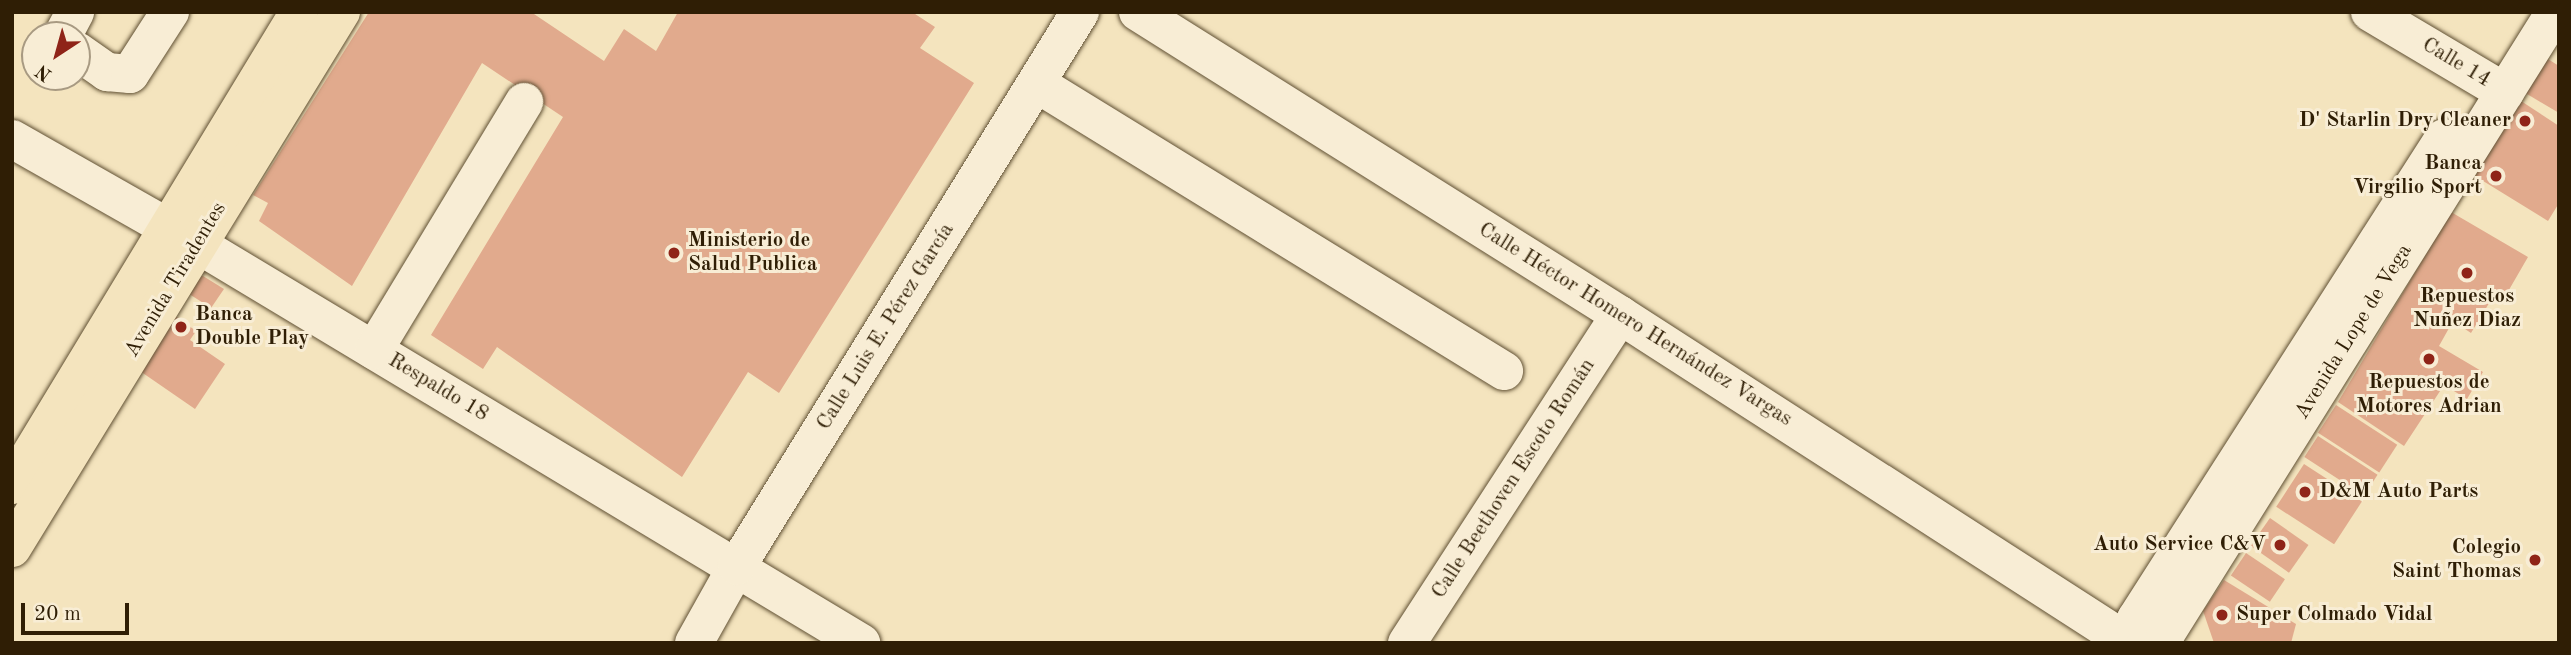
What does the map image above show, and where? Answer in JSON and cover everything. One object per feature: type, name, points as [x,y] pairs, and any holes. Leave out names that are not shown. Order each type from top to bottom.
[{"type":"main road","name":"Avenida Tiradentes","points":[[12,548],[181,237],[299,12]]},
{"type":"main road","name":"Avenida Tiradentes","points":[[12,485],[181,237],[341,12]]},
{"type":"street","points":[[91,61],[107,72],[130,74],[170,12]]},
{"type":"street","name":"Calle Luis E. Pérez García","points":[[694,643],[737,566],[1039,85],[1080,12]]},
{"type":"street","name":"Calle Héctor Homero Hernández Vargas","points":[[1138,12],[1620,315],[2129,643]]},
{"type":"street","name":"Calle 14","points":[[2370,12],[2493,86]]},
{"type":"street","name":"Avenida Lope de Vega","points":[[2146,643],[2165,635],[2493,86],[2524,12]]},
{"type":"street","name":"Avenida Lope de Vega","points":[[2136,643],[2136,619],[2493,86],[2555,12]]},
{"type":"street","points":[[1039,85],[1504,371]]},
{"type":"street","points":[[374,350],[524,102]]},
{"type":"street","name":"Respaldo 18","points":[[12,139],[374,350],[861,643]]},
{"type":"street","name":"Calle Beethoven Escoto Román","points":[[1407,643],[1620,315]]},
{"type":"building","name":"Ministerio de Salud Publica","points":[[369,12],[531,12],[604,61],[624,29],[656,51],[678,12],[912,12],[935,27],[920,48],[974,83],[779,393],[748,372],[682,477],[497,347],[483,369],[431,335],[563,117],[482,63],[352,286],[259,221],[268,203],[253,195]]},
{"type":"building","points":[[2543,56],[2559,66],[2559,113],[2522,91]]},
{"type":"building","points":[[2521,101],[2559,126],[2559,203],[2548,221],[2475,176]]},
{"type":"building","points":[[2451,212],[2528,257],[2506,295],[2497,290],[2471,333],[2453,321],[2439,346],[2483,372],[2467,399],[2444,385],[2404,446],[2338,402]]},
{"type":"building","points":[[203,276],[224,289],[211,308],[183,290],[191,278]]},
{"type":"building","points":[[174,315],[196,331],[190,340],[225,364],[195,409],[137,369]]},
{"type":"building","points":[[2336,405],[2397,445],[2379,472],[2318,433]]},
{"type":"building","points":[[2318,436],[2378,475],[2364,496],[2304,457]]},
{"type":"building","points":[[2304,464],[2362,502],[2334,544],[2276,507]]},
{"type":"building","name":"Auto Service C&V","points":[[2270,518],[2309,545],[2289,573],[2250,546]]},
{"type":"building","points":[[2246,553],[2285,579],[2270,602],[2231,575]]},
{"type":"building","points":[[2224,580],[2296,624],[2291,643],[2214,643],[2203,611]]},
{"type":"place","name":"D' Starlin Dry Cleaner","points":[[2525,121]]},
{"type":"place","name":"Banca Virgilio Sport","points":[[2496,176]]},
{"type":"place","name":"Ministerio de Salud Publica","points":[[674,253]]},
{"type":"place","name":"Repuestos Nuñez Diaz","points":[[2467,273]]},
{"type":"place","name":"Banca Double Play","points":[[181,327]]},
{"type":"place","name":"Repuestos de Motores Adrian","points":[[2429,359]]},
{"type":"place","name":"D&M Auto Parts","points":[[2305,492]]},
{"type":"place","name":"Auto Service C&V","points":[[2280,545]]},
{"type":"place","name":"Colegio Saint Thomas","points":[[2535,560]]},
{"type":"place","name":"Super Colmado Vidal","points":[[2222,615]]}]
